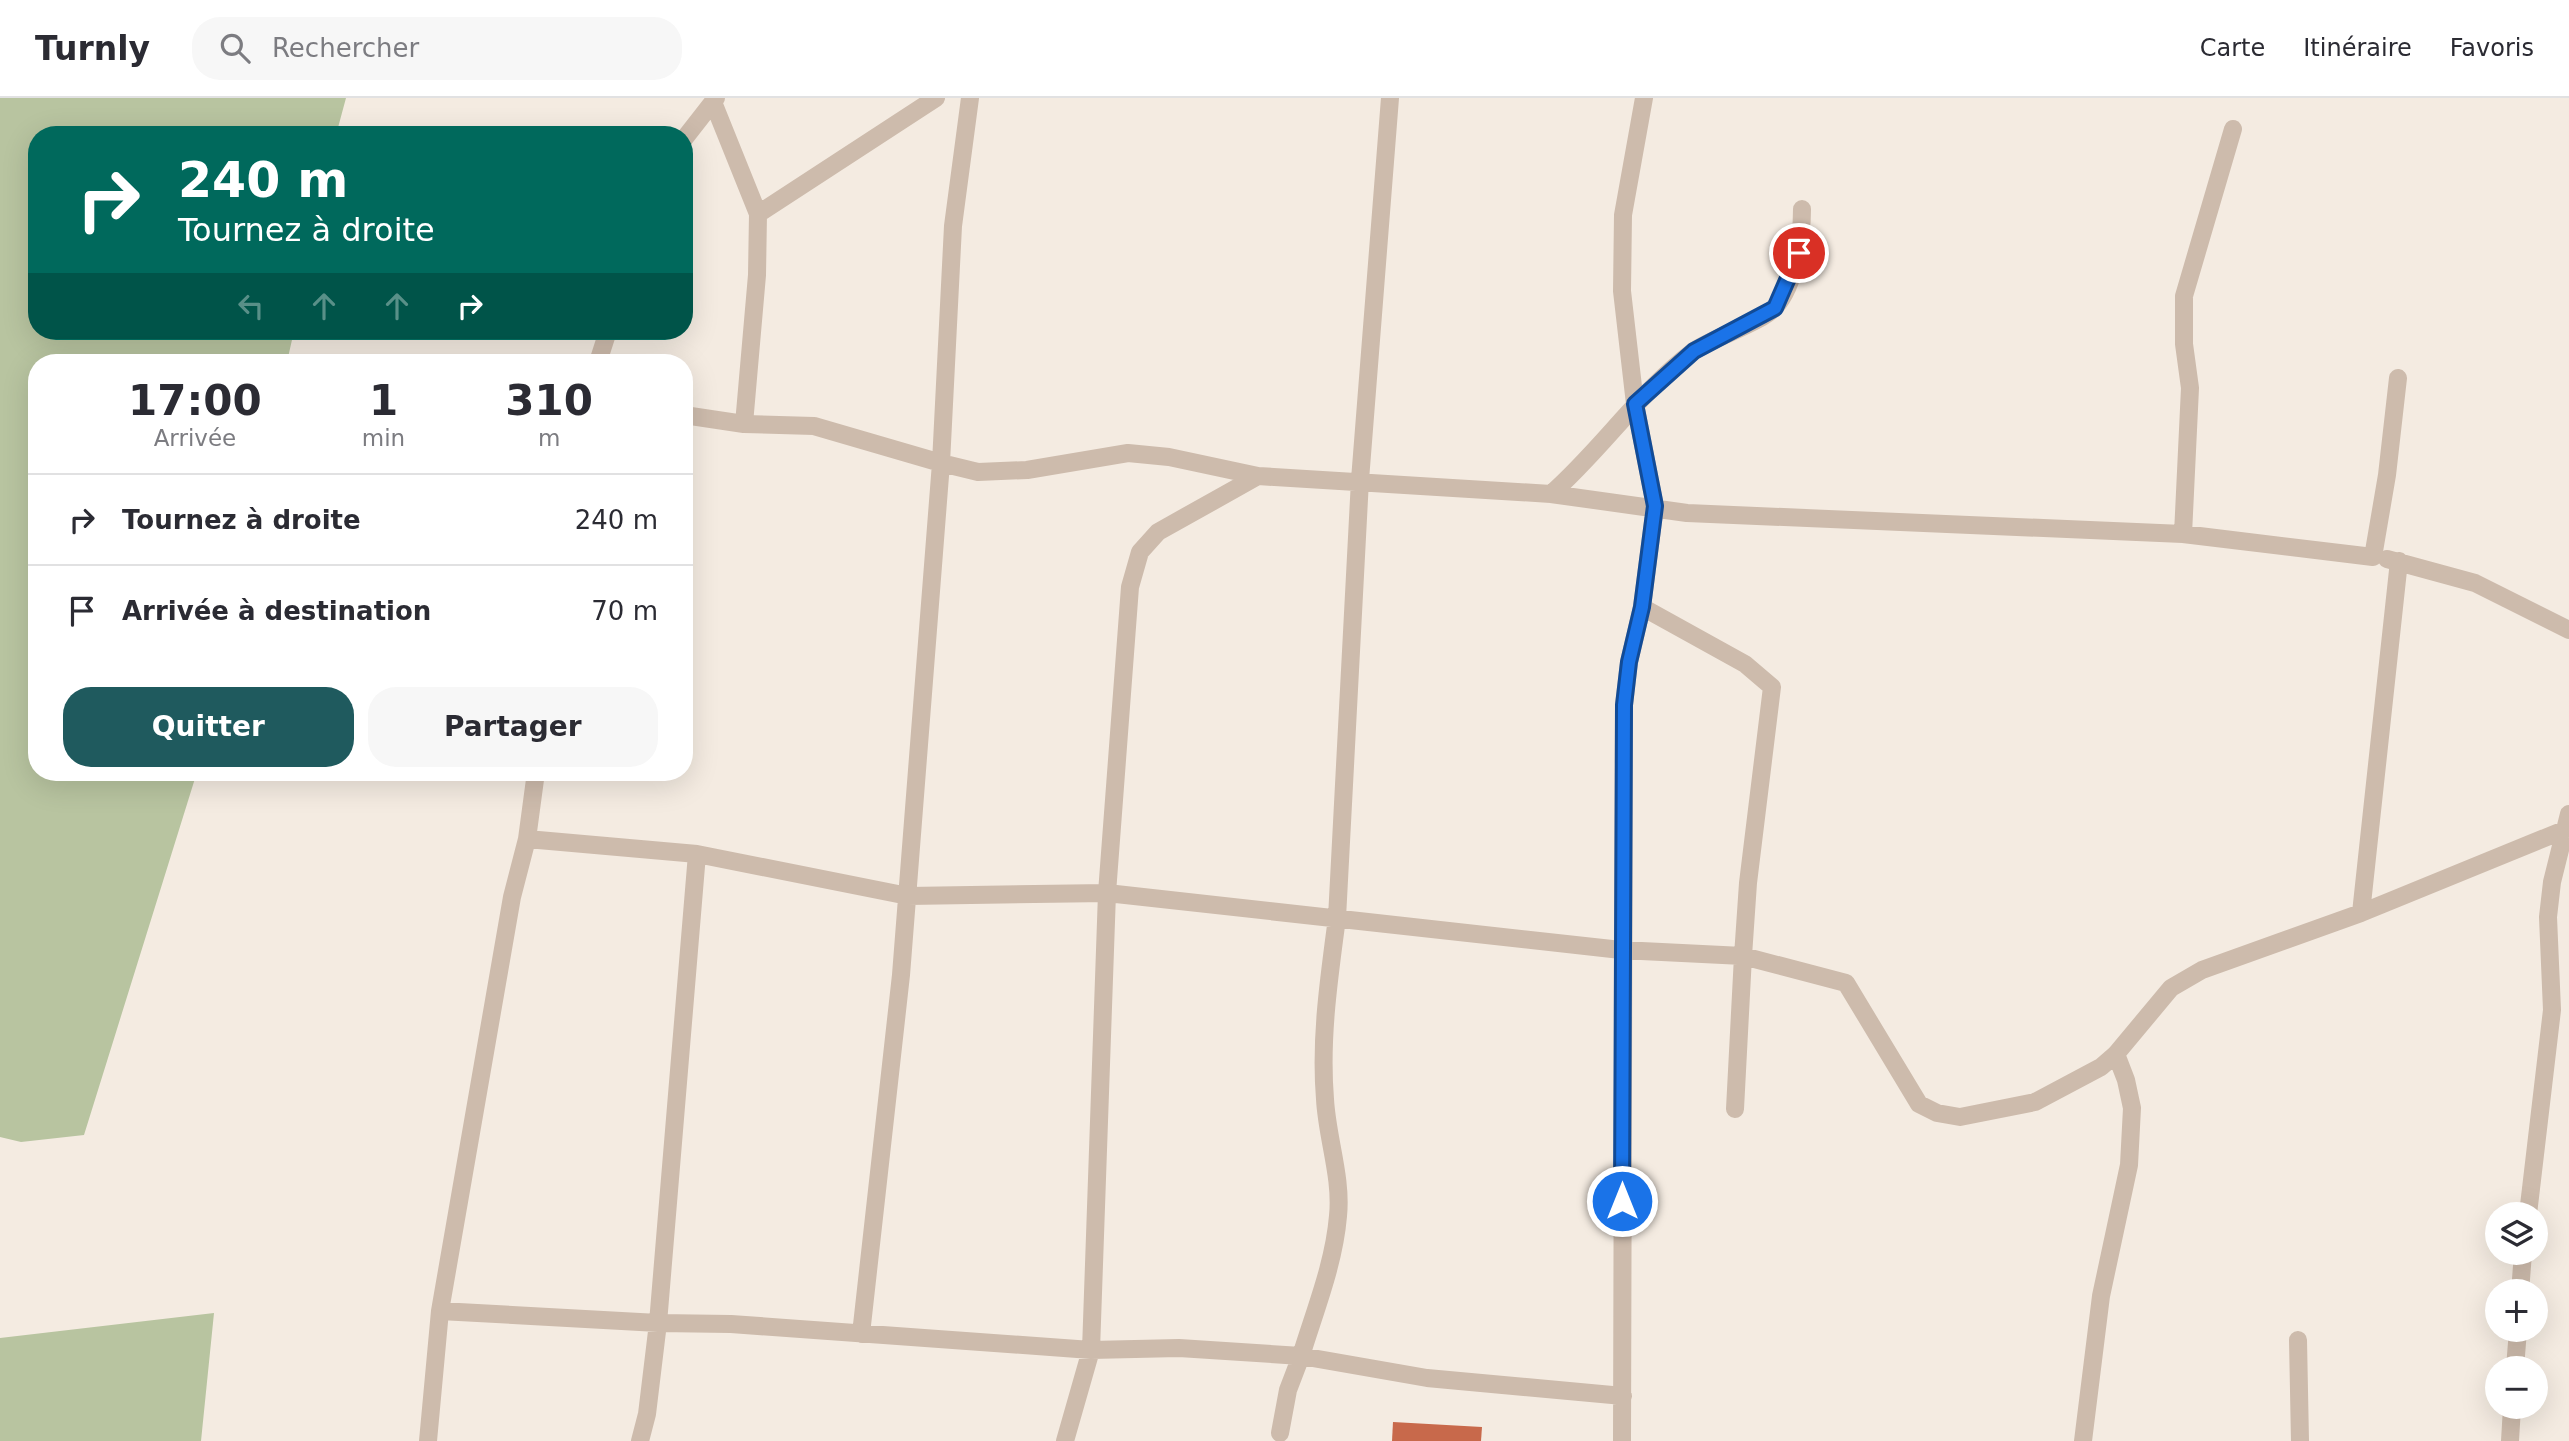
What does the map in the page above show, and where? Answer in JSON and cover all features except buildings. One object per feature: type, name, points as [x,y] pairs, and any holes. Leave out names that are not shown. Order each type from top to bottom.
[{"type":"street","points":[[758,215],[936,98]]},
{"type":"street","points":[[861,1334],[908,896],[941,463],[953,226],[970,98]]},
{"type":"street","points":[[1280,1433],[1288,1390],[1329,1268],[1338,1215],[1336,1169],[1322,1069],[1336,918],[1360,480],[1391,98]]},
{"type":"street","points":[[1622,1441],[1621,950],[1624,705],[1629,662],[1642,607],[1655,506],[1635,404],[1622,291],[1623,215],[1644,98]]},
{"type":"street","points":[[715,100],[758,215],[757,275],[744,424]]},
{"type":"street","points":[[693,128],[715,100]]},
{"type":"street","points":[[2183,534],[2190,388],[2184,344],[2183,296],[2233,129]]},
{"type":"street","points":[[1551,494],[1587,462],[1635,404],[1694,351],[1775,308],[1799,253],[1801,209]]},
{"type":"street","points":[[2373,557],[2387,475],[2398,379]]},
{"type":"street","points":[[693,416],[744,424],[814,426],[978,472],[1027,470],[1128,453],[1169,457],[1258,476],[1360,480],[1551,494],[1655,506],[1687,513],[2183,534],[2399,561],[2475,583],[2569,630]]},
{"type":"street","points":[[1065,1441],[1091,1350],[1107,893],[1130,587],[1140,552],[1157,532],[1258,476]]},
{"type":"street","points":[[2361,914],[2399,561]]},
{"type":"street","points":[[1642,607],[1745,664],[1772,687],[1748,883],[1735,1109]]},
{"type":"street","points":[[428,1441],[440,1311],[509,917],[527,839],[535,781]]},
{"type":"street","points":[[527,839],[697,854],[908,896],[1107,893],[1621,950],[1743,956],[1846,983],[1919,1104],[1937,1113],[1960,1117],[2035,1102],[2070,1086],[2116,1054],[2171,988],[2202,970],[2361,914],[2568,824]]},
{"type":"street","points":[[2529,1202],[2553,1010],[2548,917],[2552,882],[2568,824]]},
{"type":"street","points":[[640,1441],[648,1414],[658,1323],[697,854]]},
{"type":"street","points":[[2083,1441],[2101,1296],[2129,1165],[2132,1108],[2126,1080],[2116,1054]]},
{"type":"street","points":[[440,1311],[658,1323],[731,1324],[1091,1350],[1179,1348],[1301,1356],[1427,1378],[1623,1396]]},
{"type":"street","points":[[2298,1340],[2300,1441]]},
{"type":"street","points":[[2510,1441],[2511,1419]]},
{"type":"green space","points":[[0,98],[346,98],[338,126],[28,126],[28,340],[292,340],[289,354],[28,354],[28,781],[194,781],[84,1135],[21,1142],[0,1137]]},
{"type":"green space","points":[[214,1313],[201,1441],[0,1441],[0,1338]]},
{"type":"route","points":[[1622,1201],[1624,705],[1629,662],[1642,607],[1655,506],[1635,404],[1694,351],[1775,308],[1799,253]]}]
